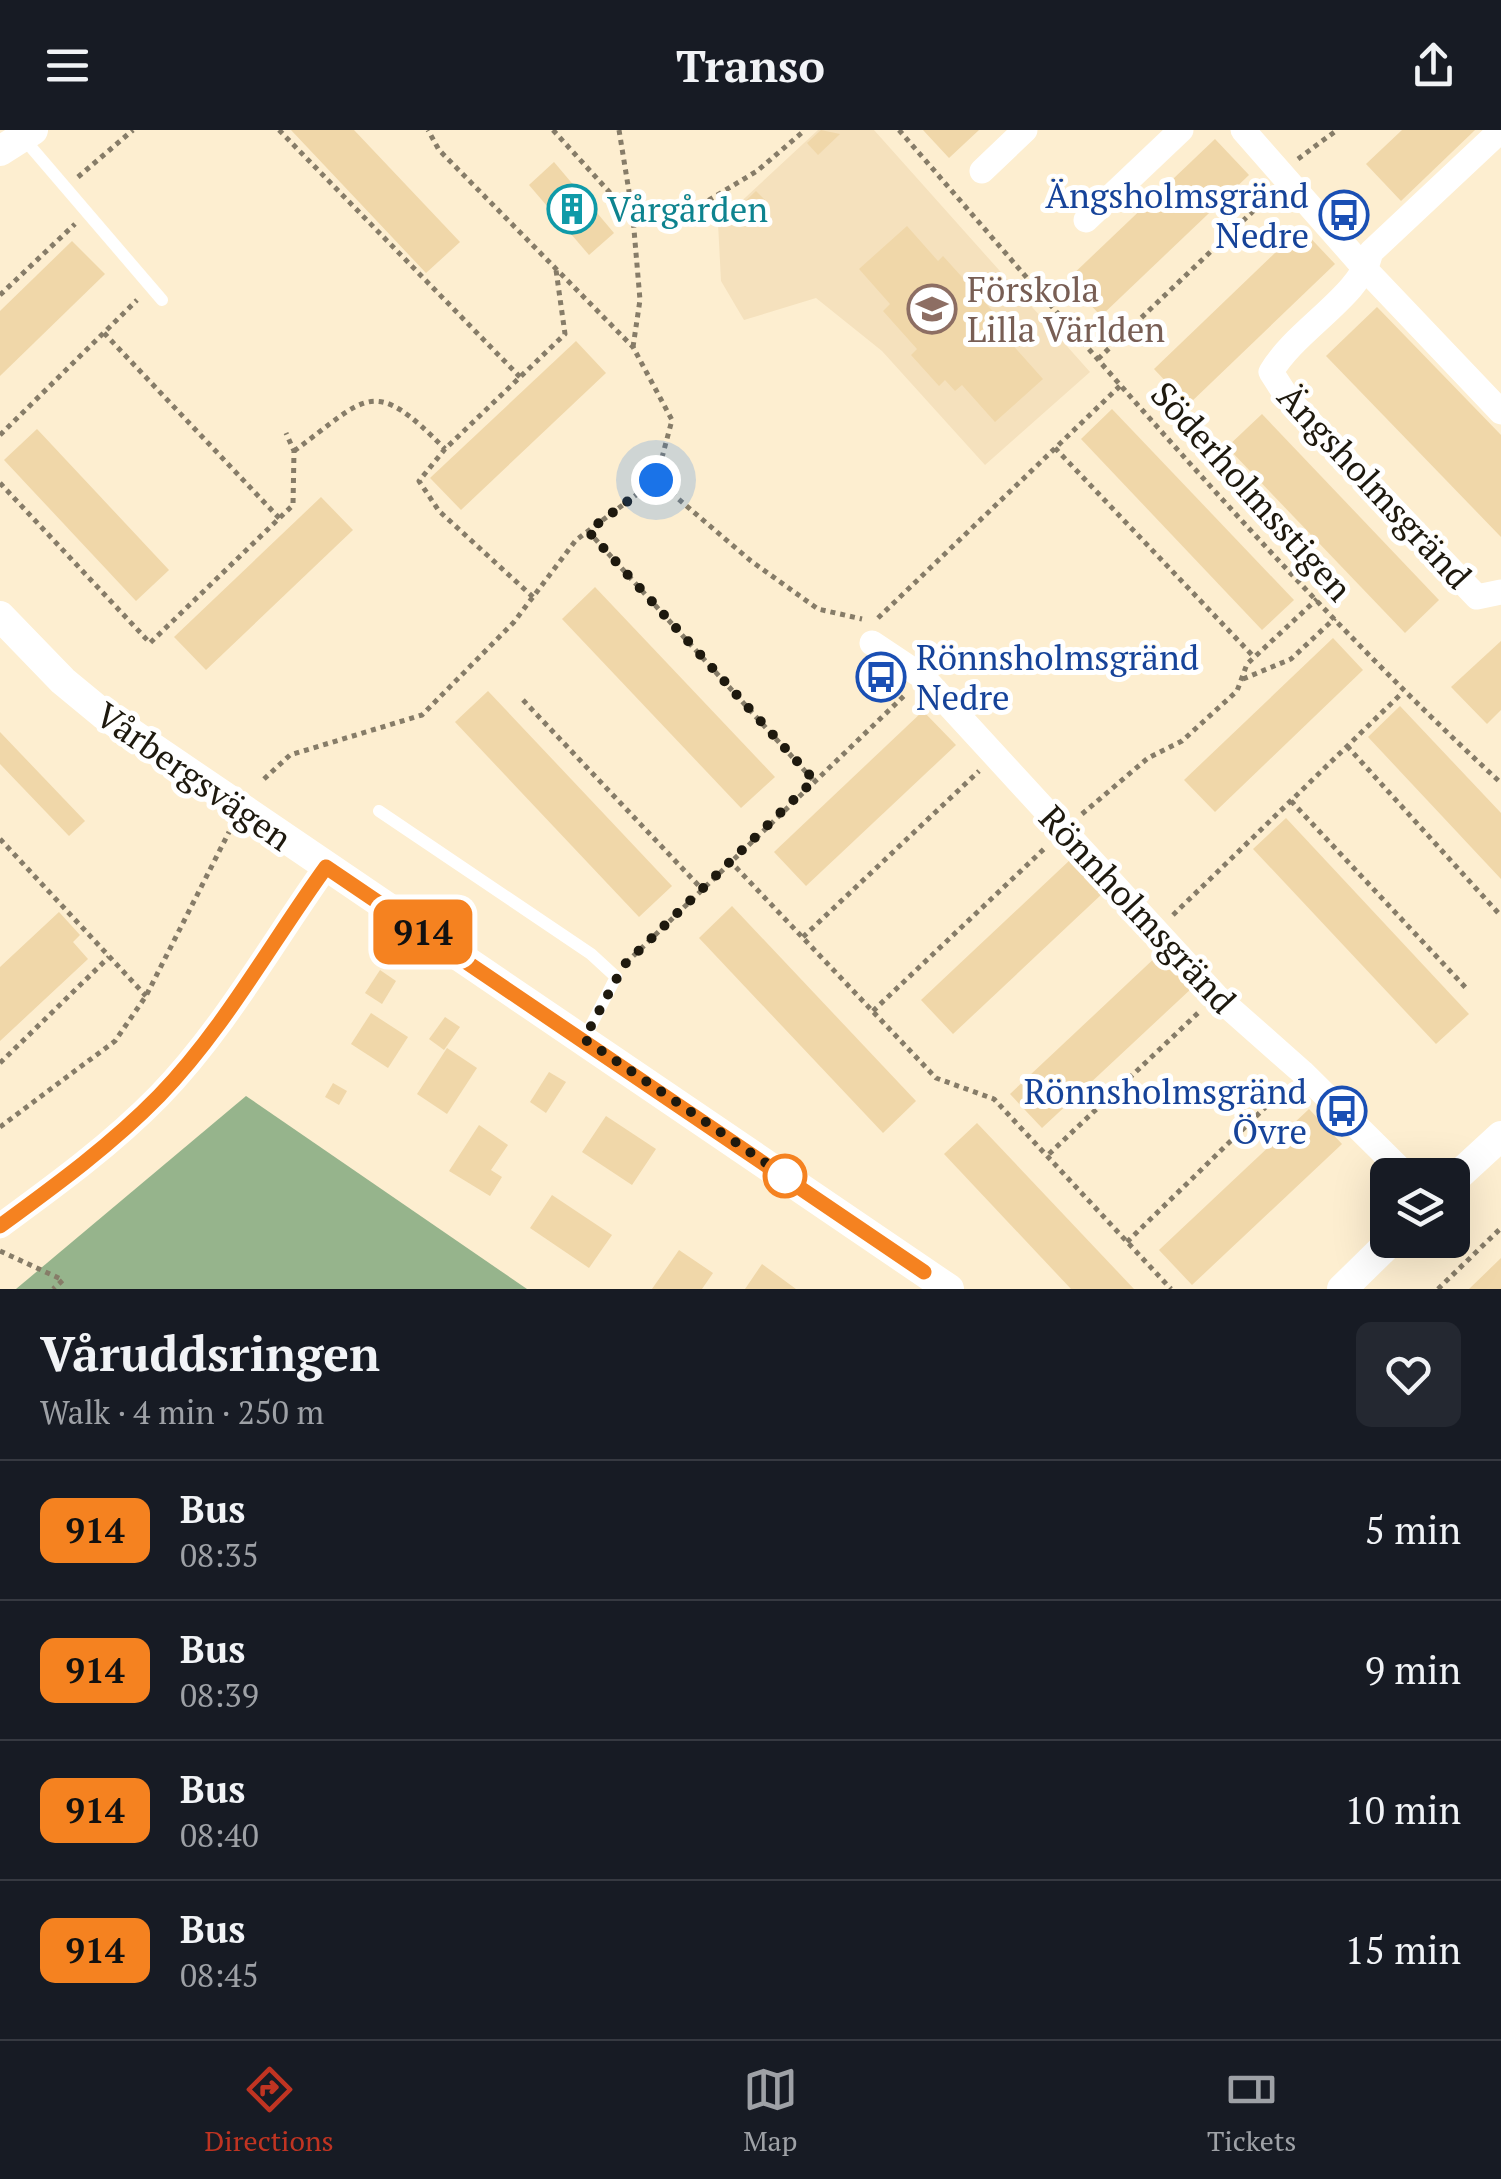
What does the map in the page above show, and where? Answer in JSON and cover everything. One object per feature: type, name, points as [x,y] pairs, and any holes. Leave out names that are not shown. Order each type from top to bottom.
[{"type":"street","points":[[982,170],[1025,130]]},
{"type":"street","points":[[1086,220],[1182,130]]},
{"type":"street","points":[[1243,130],[1328,222],[1367,271],[1501,412]]},
{"type":"street","name":"Ängsholmsgränd","points":[[1501,130],[1372,252],[1367,271],[1288,345],[1271,372],[1288,400],[1477,597],[1501,592]]},
{"type":"street","name":"Vårbergsvägen","points":[[0,616],[62,681],[104,714],[949,1289]]},
{"type":"street","name":"Rönnholmsgränd","points":[[872,644],[923,677],[1216,996],[1302,1072],[1389,1158]]},
{"type":"street","points":[[0,1226],[100,1152],[162,1093],[231,1004],[326,867]]},
{"type":"street","points":[[1470,1164],[1501,1136]]},
{"type":"street","points":[[1342,1289],[1374,1258]]},
{"type":"lane","points":[[19,140],[67,187],[85,215],[162,300]]},
{"type":"lane","points":[[379,810],[591,954],[616,978],[584,1039]]},
{"type":"path","points":[[67,187],[133,130]]},
{"type":"path","points":[[279,130],[520,377]]},
{"type":"path","points":[[264,780],[290,756],[422,714],[533,598],[576,540],[656,480],[672,420],[633,347],[439,150],[428,130]]},
{"type":"path","points":[[553,130],[633,218],[681,217],[757,171],[805,130]]},
{"type":"path","points":[[620,130],[640,300],[633,347]]},
{"type":"path","name":"Söderholmsstigen","points":[[899,130],[1121,385],[1317,599],[1403,692],[1501,783]]},
{"type":"path","points":[[1098,359],[1270,195],[1282,175],[1337,130]]},
{"type":"path","points":[[0,295],[85,215]]},
{"type":"path","points":[[533,598],[426,497],[419,481],[444,449],[566,334],[556,270]]},
{"type":"path","points":[[0,436],[150,287]]},
{"type":"path","points":[[104,332],[281,520]]},
{"type":"path","points":[[656,480],[752,561],[818,609],[874,622],[1121,385]]},
{"type":"path","points":[[294,452],[361,402],[386,398],[407,410],[444,449]]},
{"type":"path","points":[[0,483],[150,642],[293,505],[294,452],[286,432]]},
{"type":"path","points":[[1055,448],[1254,657]]},
{"type":"path","points":[[588,531],[814,780]]},
{"type":"path","points":[[873,1012],[1064,830],[1148,758],[1182,742],[1237,691],[1254,657],[1317,599]]},
{"type":"path","points":[[1241,680],[1291,659],[1335,618]]},
{"type":"path","points":[[616,978],[700,887],[923,677]]},
{"type":"path","points":[[1156,931],[1403,692]]},
{"type":"path","points":[[523,700],[700,887]]},
{"type":"path","points":[[1347,746],[1501,916]]},
{"type":"path","points":[[803,937],[995,755]]},
{"type":"path","points":[[1290,801],[1466,988]]},
{"type":"path","points":[[0,1127],[115,1041],[146,996],[230,831]]},
{"type":"path","points":[[0,838],[146,996]]},
{"type":"path","points":[[729,860],[936,1078],[994,1099],[1171,1289]]},
{"type":"path","points":[[0,1063],[109,957]]},
{"type":"path","points":[[1049,1154],[1216,996]]},
{"type":"path","points":[[1128,1242],[1302,1072]]},
{"type":"path","points":[[1438,1289],[1501,1228]]},
{"type":"path","points":[[0,1251],[63,1280],[53,1289]]},
{"type":"shaded area","name":"Förskola Lilla Världen","points":[[818,130],[874,130],[1090,372],[985,465],[882,351],[816,298],[744,320],[721,281],[718,223]]},
{"type":"green space","points":[[246,1096],[527,1289],[16,1289]]},
{"type":"building","points":[[291,130],[354,130],[460,242],[426,273]]},
{"type":"building","points":[[821,130],[840,134],[818,155],[807,143]]},
{"type":"building","points":[[923,130],[979,130],[949,158]]},
{"type":"building","points":[[1402,130],[1475,130],[1401,201],[1366,164]]},
{"type":"building","points":[[1215,139],[1249,175],[1101,316],[1067,280]]},
{"type":"building","name":"Vårgården","points":[[554,162],[614,233],[589,255],[529,185]]},
{"type":"building","points":[[756,191],[767,202],[746,222],[735,211]]},
{"type":"building","points":[[907,226],[938,261],[943,256],[1017,338],[1011,343],[1043,379],[995,422],[962,385],[955,391],[945,380],[939,386],[911,355],[917,349],[883,311],[890,304],[859,269]]},
{"type":"building","points":[[1301,228],[1335,264],[1188,405],[1154,369]]},
{"type":"building","points":[[72,241],[105,274],[0,376],[0,311]]},
{"type":"building","points":[[1377,307],[1501,435],[1501,537],[1326,356]]},
{"type":"building","points":[[576,341],[606,373],[461,510],[430,478]]},
{"type":"building","points":[[1112,409],[1294,600],[1262,630],[1081,439]]},
{"type":"building","points":[[1262,414],[1439,600],[1405,633],[1227,447]]},
{"type":"building","points":[[37,429],[169,570],[136,601],[4,460]]},
{"type":"building","points":[[321,497],[353,530],[206,670],[174,637]]},
{"type":"building","points":[[595,587],[775,777],[741,808],[562,619]]},
{"type":"building","points":[[1333,638],[1363,670],[1215,812],[1184,780]]},
{"type":"building","points":[[1501,641],[1501,710],[1487,724],[1451,687]]},
{"type":"building","points":[[488,691],[672,886],[639,917],[455,722]]},
{"type":"building","points":[[1400,706],[1501,813],[1501,879],[1368,737]]},
{"type":"building","points":[[923,711],[956,745],[806,886],[774,852]]},
{"type":"building","points":[[0,732],[85,821],[69,836],[0,764]]},
{"type":"building","points":[[1286,818],[1469,1014],[1436,1044],[1253,849]]},
{"type":"building","points":[[1071,859],[1103,893],[953,1034],[921,1000]]},
{"type":"building","points":[[732,906],[916,1101],[883,1133],[699,938]]},
{"type":"building","points":[[59,912],[80,935],[73,942],[88,959],[0,1041],[0,967]]},
{"type":"building","points":[[1160,953],[1192,988],[1042,1128],[1010,1094]]},
{"type":"building","points":[[380,970],[396,981],[382,1004],[365,993]]},
{"type":"building","points":[[371,1013],[408,1037],[388,1068],[351,1044]]},
{"type":"building","points":[[445,1017],[460,1027],[444,1050],[429,1039]]},
{"type":"building","points":[[447,1048],[477,1068],[447,1114],[417,1094]]},
{"type":"building","points":[[549,1072],[566,1082],[546,1113],[530,1102]]},
{"type":"building","points":[[333,1083],[347,1091],[339,1105],[325,1097]]},
{"type":"building","points":[[1309,1109],[1342,1144],[1192,1285],[1159,1250]]},
{"type":"building","points":[[606,1116],[656,1149],[632,1185],[582,1152]]},
{"type":"building","points":[[977,1123],[1134,1289],[1071,1289],[944,1154]]},
{"type":"building","points":[[479,1125],[508,1145],[491,1170],[502,1177],[490,1196],[449,1171]]},
{"type":"building","points":[[552,1195],[612,1235],[589,1268],[530,1228]]},
{"type":"building","points":[[679,1250],[713,1273],[702,1289],[652,1289]]},
{"type":"building","points":[[1501,1258],[1501,1289],[1469,1289]]},
{"type":"building","points":[[762,1264],[796,1289],[745,1289]]},
{"type":"bus line","name":"914","points":[[0,1226],[100,1152],[162,1093],[231,1004],[326,867],[924,1272]]},
{"type":"place","name":"Vårgården","points":[[572,209]]},
{"type":"place","name":"Ängsholmsgränd Nedre","points":[[1344,215]]},
{"type":"place","name":"Förskola Lilla Världen","points":[[932,309]]},
{"type":"place","name":"Rönnsholmsgränd Nedre","points":[[881,677]]},
{"type":"place","name":"Rönnsholmsgränd Övre","points":[[1342,1111]]},
{"type":"route","points":[[656,480],[588,531],[814,780],[624,965],[584,1039],[785,1176]]}]
